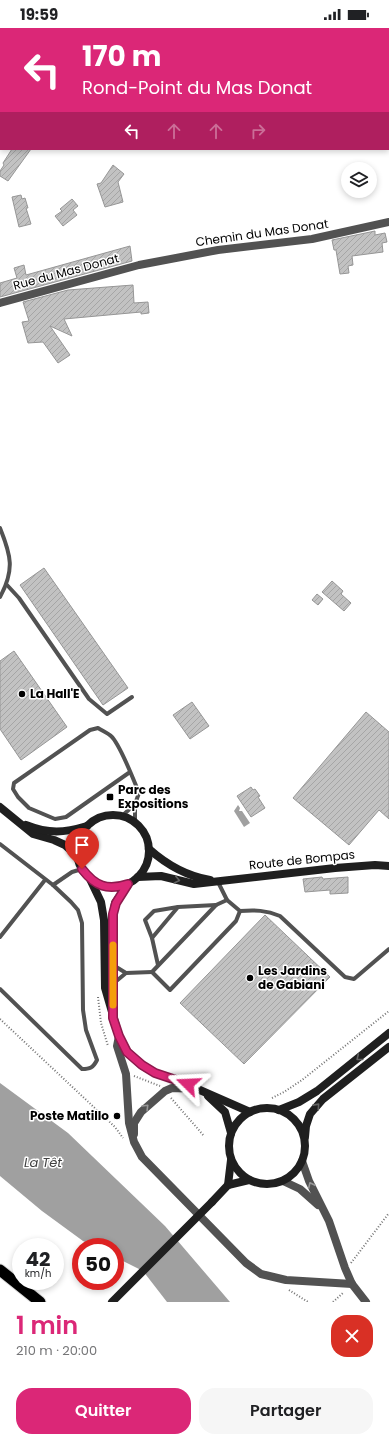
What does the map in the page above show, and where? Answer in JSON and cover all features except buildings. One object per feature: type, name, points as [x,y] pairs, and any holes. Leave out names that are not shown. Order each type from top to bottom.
[{"type":"highway","points":[[0,1270],[40,1302]]},
{"type":"main road","points":[[0,806],[33,834],[65,845],[78,857]]},
{"type":"main road","points":[[20,822],[36,829],[56,832],[72,831],[87,826],[95,820],[113,815],[122,816],[135,823],[142,830],[147,839],[149,849],[148,859],[138,878],[128,884],[118,887],[108,887],[98,884],[90,879]]},
{"type":"main road","points":[[87,826],[81,835],[78,846],[78,857],[82,869],[90,879],[101,902],[104,920],[106,988],[113,1018],[119,1036],[127,1052],[142,1065],[155,1073],[177,1080],[250,1112]]},
{"type":"main road","name":"Route de Bompas","points":[[149,849],[164,862],[178,870],[196,878],[217,881]]},
{"type":"main road","name":"Route de Bompas","points":[[138,878],[161,876],[194,884],[335,868],[375,865],[389,866]]},
{"type":"main road","points":[[113,1018],[113,914],[116,903],[128,884]]},
{"type":"main road","points":[[279,1110],[299,1102],[317,1091],[389,1033]]},
{"type":"main road","points":[[201,1090],[225,1112],[231,1132],[229,1150],[231,1159],[236,1168],[249,1180],[260,1184],[272,1184],[283,1181],[291,1176],[302,1161],[305,1152],[306,1126],[310,1114],[314,1109],[324,1099],[389,1047]]},
{"type":"main road","points":[[231,1132],[242,1117],[250,1112],[270,1108],[279,1110],[289,1115],[297,1122],[305,1142]]},
{"type":"main road","points":[[228,1185],[231,1159]]},
{"type":"main road","points":[[112,1302],[228,1185],[249,1180]]},
{"type":"street","name":"Chemin du Mas Donat","points":[[139,265],[218,250],[312,239],[389,222]]},
{"type":"street","name":"Rue du Mas Donat","points":[[0,303],[139,265]]},
{"type":"street","points":[[119,1036],[117,1046],[126,1074],[129,1123],[134,1142],[142,1157],[246,1263],[261,1274],[286,1280],[352,1284]]},
{"type":"street","points":[[134,1142],[134,1124],[140,1112],[165,1091],[172,1088],[201,1090]]},
{"type":"street","points":[[302,1161],[309,1181],[329,1221],[352,1284],[366,1302]]},
{"type":"street","points":[[283,1181],[300,1188],[322,1209]]},
{"type":"lane","points":[[0,528],[7,544],[11,561],[7,585],[0,597]]},
{"type":"lane","points":[[7,585],[19,598],[90,699],[107,714],[132,697]]},
{"type":"lane","points":[[130,772],[66,817],[56,819],[29,808],[18,797],[13,789],[14,783],[90,730],[98,728],[112,737],[130,772],[139,793],[135,804],[135,823]]},
{"type":"lane","points":[[122,816],[135,804]]},
{"type":"lane","points":[[0,844],[53,885],[78,910],[82,923],[83,1010],[86,1030],[97,1060],[94,1066],[89,1069],[82,1069],[0,989]]},
{"type":"lane","points":[[53,885],[72,872],[82,869]]},
{"type":"lane","points":[[0,937],[45,880]]},
{"type":"lane","points":[[217,881],[228,900],[240,912]]},
{"type":"lane","points":[[158,965],[152,938],[145,920],[154,911],[178,907],[216,905],[228,900]]},
{"type":"lane","points":[[113,984],[126,974],[152,972],[216,905]]},
{"type":"lane","points":[[152,938],[178,907]]},
{"type":"lane","points":[[240,912],[251,910],[268,911],[280,916],[345,978],[354,979],[389,949]]},
{"type":"lane","points":[[152,972],[170,990],[236,921],[240,912]]},
{"type":"lane","points":[[113,964],[126,974]]},
{"type":"path","points":[[272,1098],[302,1080],[389,1011]]},
{"type":"path","points":[[0,1019],[115,1127],[125,1140]]},
{"type":"path","points":[[345,1268],[353,1261],[389,1212]]},
{"type":"water","points":[[238,805],[240,808],[239,811],[242,811],[250,823],[244,827],[234,811]]},
{"type":"water","name":"La Têt","points":[[0,1083],[68,1133],[165,1226],[230,1302],[167,1302],[143,1271],[124,1262],[124,1238],[79,1238],[42,1211],[0,1176]]},
{"type":"slow traffic","points":[[113,945],[113,1005]]},
{"type":"place","name":"La Hall'E","points":[[22,694]]},
{"type":"place","name":"Parc des Expositions","points":[[110,797]]},
{"type":"place","name":"Les Jardins de Gabiani","points":[[250,978]]},
{"type":"place","name":"Poste Matillo","points":[[117,1116]]},
{"type":"route","points":[[82,869],[90,879],[98,884],[108,887],[118,887],[128,884],[116,903],[113,914],[113,1018],[119,1036],[127,1052],[142,1065],[155,1073],[188,1084]]}]
